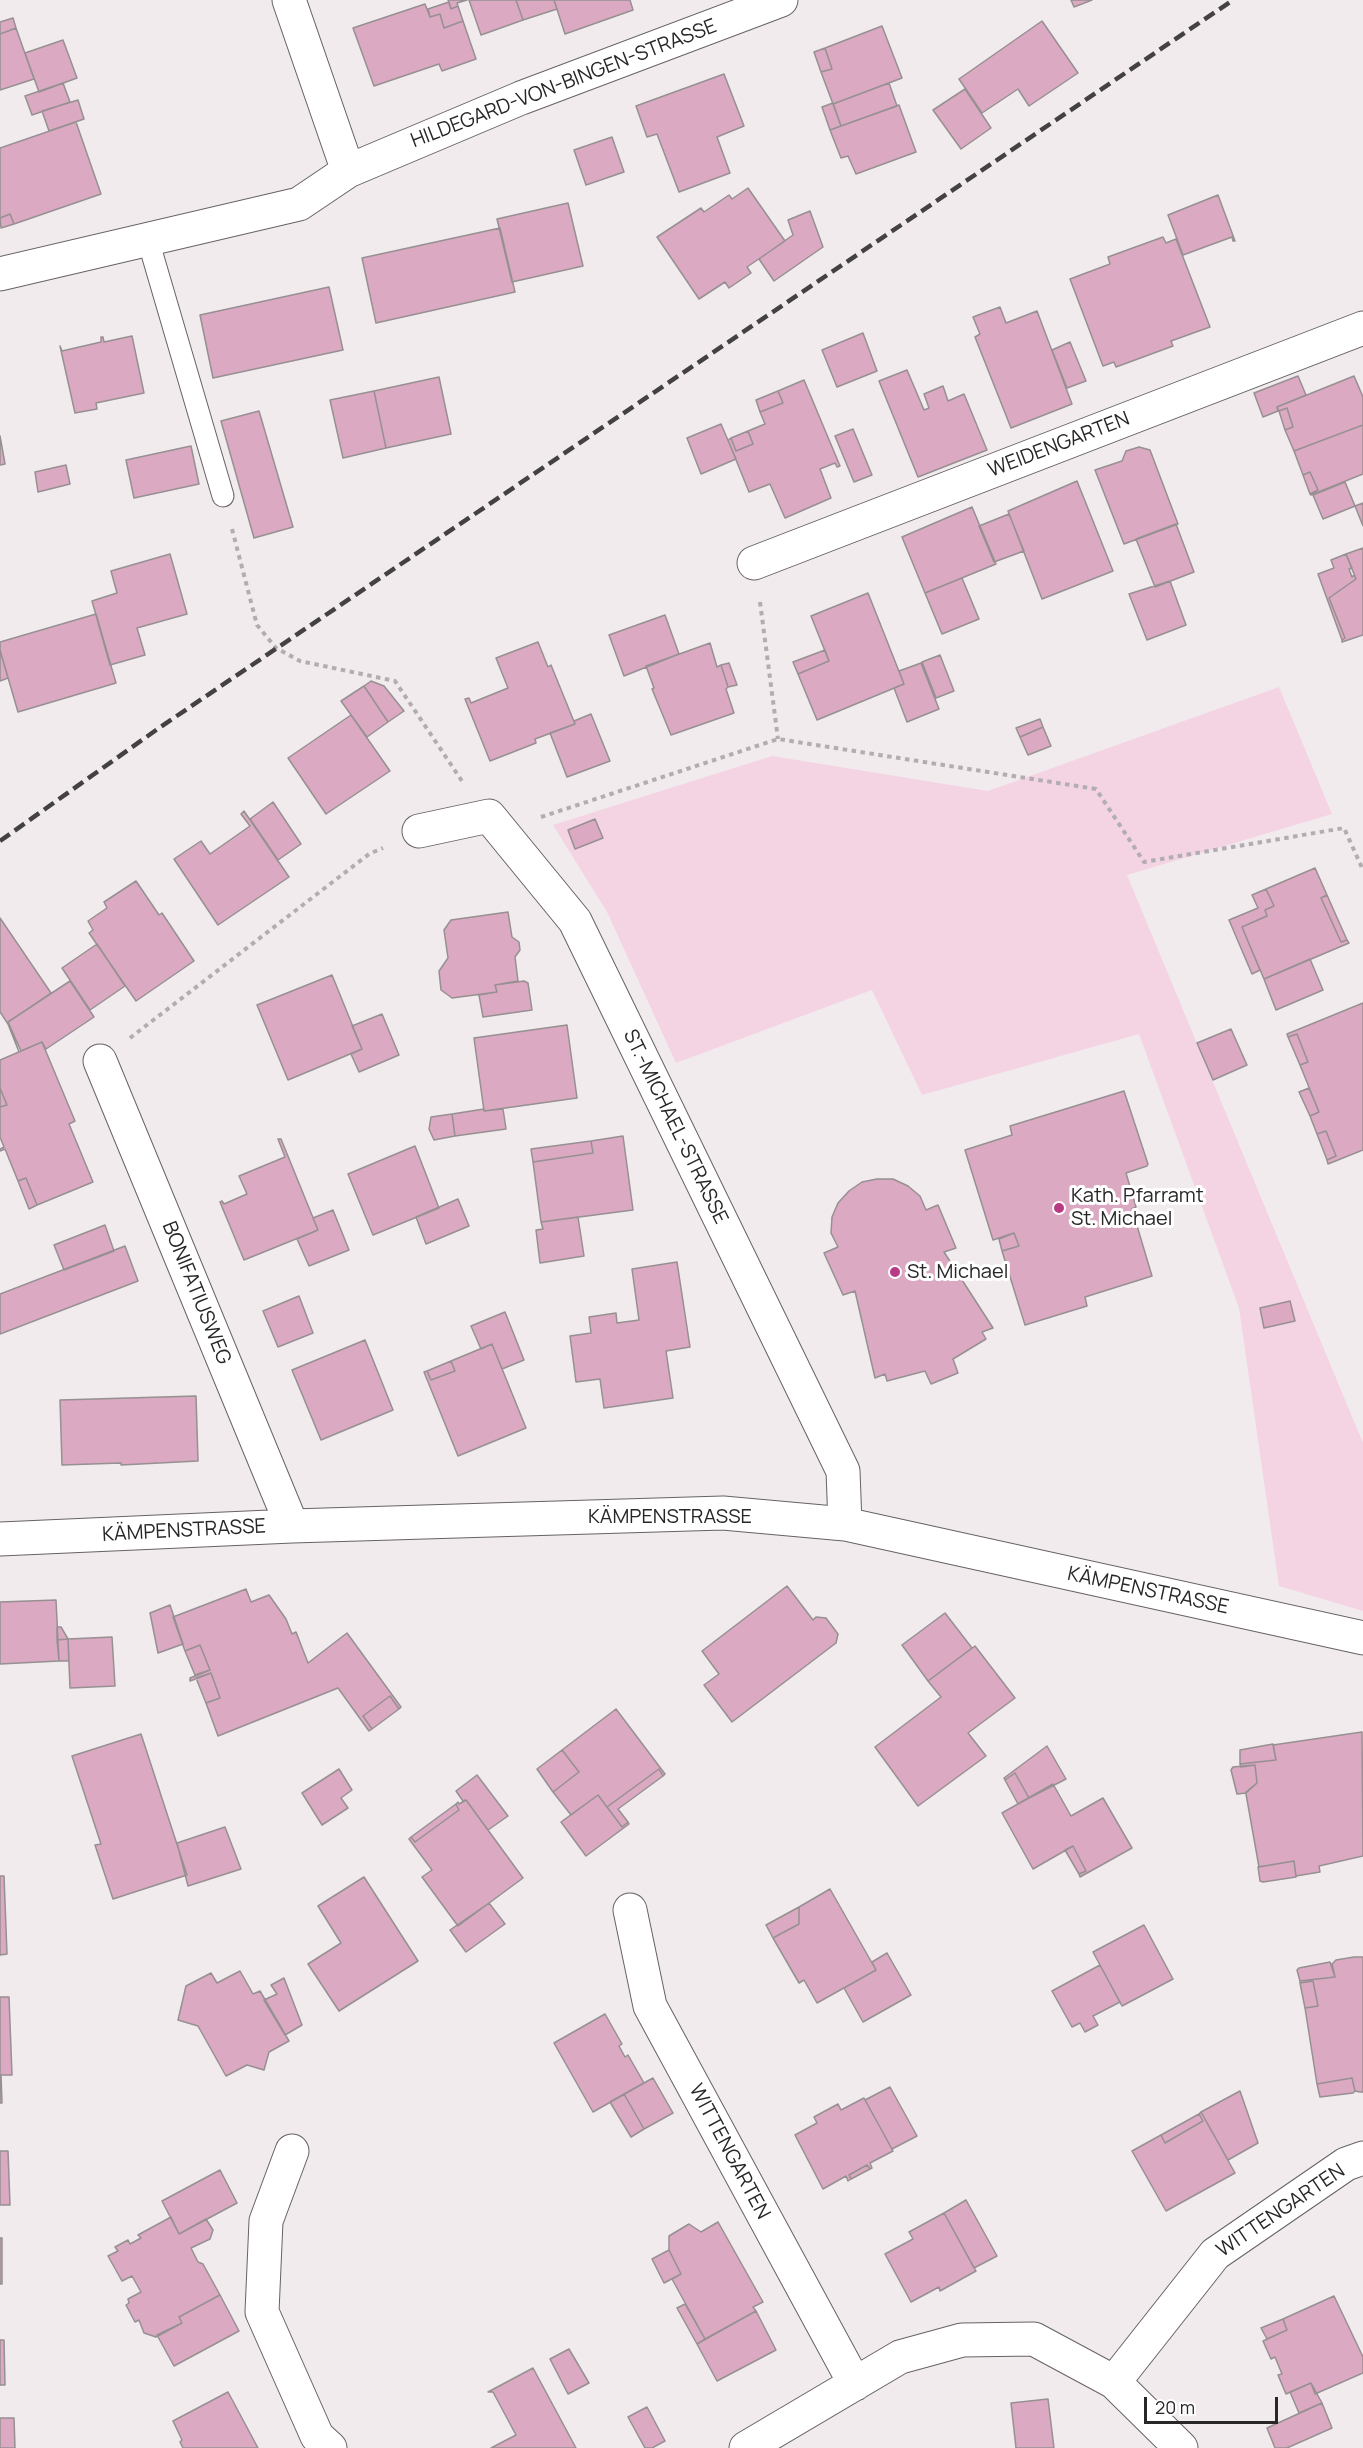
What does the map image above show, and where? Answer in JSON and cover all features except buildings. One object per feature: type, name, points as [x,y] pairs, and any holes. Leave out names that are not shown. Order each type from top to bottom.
[{"type":"street","points":[[290,0],[348,171]]},
{"type":"street","name":"HILDEGARD-VON-BINGEN-STRASSE","points":[[0,274],[299,204],[348,171],[521,98],[781,0]]},
{"type":"street","name":"WEIDENGARTEN","points":[[754,563],[1363,328]]},
{"type":"street","points":[[419,831],[489,816]]},
{"type":"street","name":"ST.-MICHAEL-STRASSE","points":[[489,816],[575,921],[843,1471],[845,1524]]},
{"type":"street","name":"BONIFATIUSWEG","points":[[100,1060],[292,1526]]},
{"type":"street","name":"KÄMPENSTRASSE","points":[[0,1539],[292,1526],[723,1513],[845,1524],[1363,1638]]},
{"type":"street","name":"WITTENGARTEN","points":[[630,1910],[650,2006],[855,2384]]},
{"type":"street","points":[[292,2151],[266,2221],[262,2312],[317,2436],[330,2448]]},
{"type":"street","name":"WITTENGARTEN","points":[[1114,2382],[1215,2254],[1347,2164],[1363,2158]]},
{"type":"street","points":[[746,2448],[900,2357],[962,2340],[1024,2339],[1034,2339],[1114,2382],[1181,2448]]},
{"type":"lane","points":[[148,240],[223,496]]},
{"type":"path","points":[[223,496],[257,625],[276,648],[300,661],[395,681],[464,785],[489,816],[534,819],[778,739],[1096,789],[1144,862],[1344,828],[1363,870]]},
{"type":"path","points":[[754,563],[778,739]]},
{"type":"path","points":[[100,1060],[369,854],[419,831]]},
{"type":"shaded area","points":[[1279,687],[1332,814],[1127,875],[1363,1443],[1363,1611],[1279,1586],[1239,1308],[1139,1034],[922,1095],[872,990],[676,1063],[607,912],[553,825],[772,756],[988,791]]},
{"type":"railway","points":[[0,841],[159,728],[1233,0]]},
{"type":"place","name":"Kath. Pfarramt St. Michael","points":[[1059,1208]]},
{"type":"place","name":"St. Michael","points":[[895,1272]]}]
